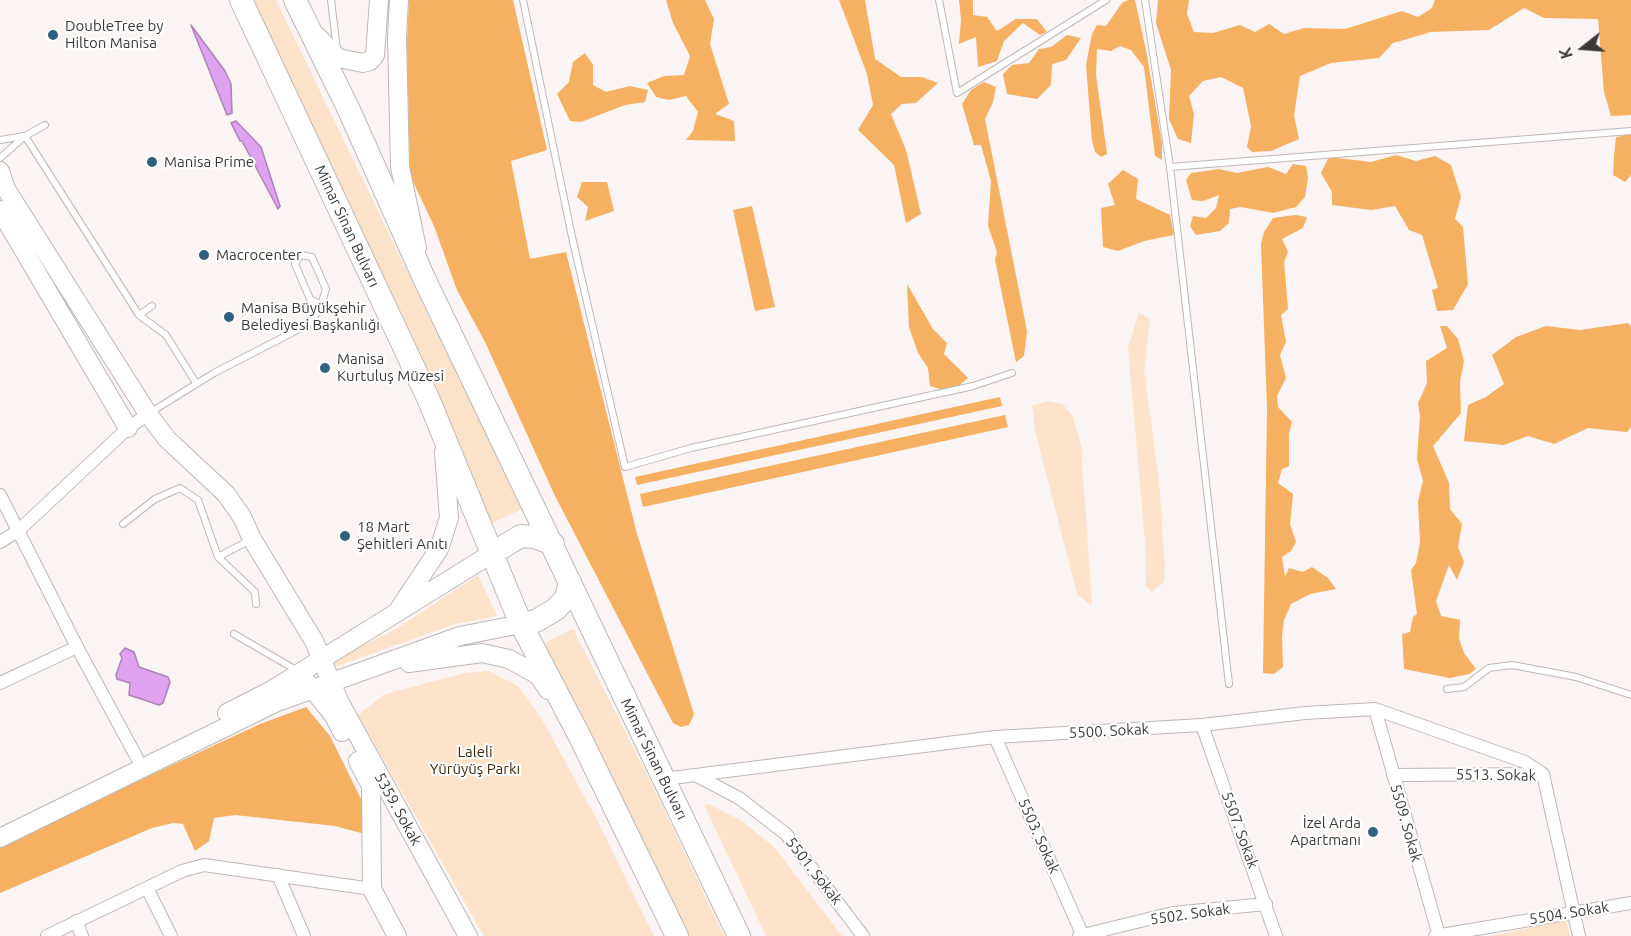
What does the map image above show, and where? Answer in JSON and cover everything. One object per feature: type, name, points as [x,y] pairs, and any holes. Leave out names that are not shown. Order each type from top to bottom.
[{"type":"highway","name":"Mimar Sinan Bulvarı","points":[[241,0],[440,427],[491,554]]},
{"type":"highway","points":[[296,0],[349,110],[423,276],[570,582],[566,598],[556,609],[536,621],[521,624]]},
{"type":"highway","points":[[553,543],[535,537],[521,536],[491,554],[521,624],[580,737],[677,936]]},
{"type":"highway","name":"Mimar Sinan Bulvarı","points":[[570,582],[739,936]]},
{"type":"street","points":[[308,26],[339,63],[370,61],[375,55],[379,0]]},
{"type":"street","points":[[399,0],[397,37],[400,167],[423,276]]},
{"type":"street","name":"5359. Sokak","points":[[0,171],[6,189],[148,414],[167,439],[226,494],[242,517],[252,539],[322,659],[339,701],[468,936]]},
{"type":"street","points":[[0,210],[128,428]]},
{"type":"street","points":[[0,542],[18,531],[128,428],[148,414]]},
{"type":"street","points":[[395,615],[439,549],[449,518],[448,477],[440,427]]},
{"type":"street","points":[[0,495],[76,647],[137,758]]},
{"type":"street","points":[[0,826],[272,690],[491,554]]},
{"type":"street","points":[[0,838],[277,702],[460,636],[521,624]]},
{"type":"street","points":[[0,683],[76,647]]},
{"type":"street","points":[[375,667],[482,653],[509,659],[538,675],[580,737]]},
{"type":"street","points":[[299,672],[334,716],[371,786],[372,889],[397,936]]},
{"type":"street","name":"5500. Sokak","points":[[664,779],[995,737],[1202,725],[1305,712],[1375,709],[1526,762],[1543,774]]},
{"type":"street","name":"5509. Sokak","points":[[1375,709],[1438,936]]},
{"type":"street","name":"5507. Sokak","points":[[1202,725],[1276,936]]},
{"type":"street","name":"5503. Sokak","points":[[995,737],[1081,936]]},
{"type":"street","name":"5513. Sokak","points":[[1393,775],[1543,774],[1579,936]]},
{"type":"street","name":"5501. Sokak","points":[[697,776],[739,798],[786,834],[863,936]]},
{"type":"street","points":[[47,936],[182,872],[204,865],[372,889]]},
{"type":"street","points":[[278,875],[304,936]]},
{"type":"street","points":[[147,888],[171,936]]},
{"type":"street","name":"5504. Sokak","points":[[1438,936],[1631,903]]},
{"type":"street","name":"5502. Sokak","points":[[1081,936],[1173,913],[1266,904]]},
{"type":"street","points":[[76,921],[82,936]]},
{"type":"lane","points":[[331,0],[339,63]]},
{"type":"lane","points":[[523,0],[572,237],[625,466],[692,448],[973,386],[1012,373]]},
{"type":"lane","points":[[939,0],[957,93],[1106,0]]},
{"type":"lane","points":[[1145,0],[1170,167],[1229,684]]},
{"type":"lane","points":[[342,79],[349,110]]},
{"type":"lane","points":[[0,158],[25,136],[45,125]]},
{"type":"lane","points":[[1170,167],[1631,131]]},
{"type":"lane","points":[[0,140],[25,136]]},
{"type":"lane","points":[[25,136],[140,315],[166,335],[196,383]]},
{"type":"lane","points":[[148,414],[196,383],[311,323],[321,304],[327,289],[312,257],[300,255],[295,264],[310,299],[321,304]]},
{"type":"lane","points":[[140,315],[152,306]]},
{"type":"lane","points":[[123,524],[154,499],[180,489],[198,500],[218,557],[255,592],[256,604]]},
{"type":"lane","points":[[218,557],[252,539]]},
{"type":"lane","points":[[234,634],[299,672]]},
{"type":"lane","points":[[1447,689],[1464,687],[1490,668],[1512,665],[1576,677],[1631,695]]},
{"type":"green space","points":[[254,0],[276,0],[522,509],[492,523]]},
{"type":"green space","points":[[1139,312],[1150,320],[1144,370],[1159,481],[1165,567],[1164,582],[1152,592],[1146,586],[1145,541],[1128,348]]},
{"type":"green space","points":[[1048,401],[1063,404],[1073,417],[1081,445],[1092,606],[1077,594],[1036,434],[1032,406]]},
{"type":"green space","points":[[478,575],[497,616],[455,624],[332,668],[330,662],[396,629]]},
{"type":"green space","points":[[573,629],[649,778],[724,936],[689,936],[653,860],[540,645]]},
{"type":"green space","name":"Laleli Yürüyüş Parkı","points":[[489,671],[518,686],[540,716],[594,814],[654,936],[484,936],[358,715],[385,694],[466,673]]},
{"type":"green space","points":[[709,804],[742,821],[775,848],[842,936],[766,936],[704,805]]},
{"type":"green space","points":[[1566,920],[1570,936],[1491,936]]},
{"type":"shaded area","points":[[409,0],[513,0],[547,150],[511,161],[530,259],[566,252],[637,534],[694,714],[689,725],[681,727],[673,723],[555,496],[485,342],[457,290],[434,226],[410,175],[407,43]]},
{"type":"shaded area","points":[[666,0],[705,0],[714,19],[710,44],[729,104],[715,114],[734,121],[735,141],[686,140],[693,131],[698,112],[686,96],[669,100],[656,97],[647,83],[664,76],[684,75],[690,56],[673,23]]},
{"type":"shaded area","points":[[839,0],[865,0],[875,59],[901,77],[922,77],[938,83],[916,103],[902,104],[891,114],[906,150],[921,214],[906,223],[894,165],[858,130],[873,105],[867,74]]},
{"type":"shaded area","points":[[959,0],[973,0],[973,15],[987,17],[997,31],[1016,19],[1037,19],[1047,32],[1040,35],[1023,23],[1004,41],[997,61],[978,67],[976,37],[959,44],[961,20]]},
{"type":"shaded area","points":[[1135,0],[1146,50],[1162,143],[1162,160],[1155,156],[1144,67],[1131,50],[1120,46],[1111,51],[1097,49],[1096,75],[1107,154],[1101,157],[1095,152],[1092,141],[1086,65],[1092,34],[1097,25],[1106,26],[1122,3]]},
{"type":"shaded area","points":[[1158,0],[1189,0],[1187,14],[1194,32],[1213,33],[1240,25],[1255,32],[1269,24],[1284,34],[1304,28],[1345,29],[1402,11],[1418,17],[1432,8],[1435,0],[1631,0],[1631,115],[1611,116],[1604,92],[1598,19],[1544,18],[1524,8],[1489,30],[1431,32],[1393,43],[1379,58],[1331,63],[1300,76],[1294,115],[1299,139],[1271,151],[1252,152],[1247,147],[1251,126],[1243,88],[1221,77],[1203,81],[1189,96],[1194,114],[1191,143],[1178,139],[1169,119],[1171,70],[1156,23]]},
{"type":"shaded area","points":[[191,25],[225,71],[231,84],[232,113],[227,115]]},
{"type":"shaded area","points":[[1067,35],[1081,38],[1066,60],[1052,64],[1051,85],[1037,99],[1007,94],[1003,74],[1012,65],[1029,63],[1039,49],[1051,47]]},
{"type":"shaded area","points":[[585,53],[593,65],[593,85],[606,92],[630,86],[648,90],[645,102],[625,105],[581,122],[570,121],[557,94],[569,82],[573,62]]},
{"type":"shaded area","points":[[984,82],[996,87],[993,102],[985,119],[1027,331],[1024,356],[1016,362],[995,260],[997,252],[988,226],[991,181],[981,145],[974,145],[962,104],[971,90]]},
{"type":"shaded area","points":[[236,121],[261,147],[280,206],[278,209],[231,123]]},
{"type":"shaded area","points":[[1631,134],[1631,175],[1625,182],[1613,175],[1616,137]]},
{"type":"shaded area","points":[[1396,155],[1416,161],[1435,156],[1451,165],[1461,197],[1455,219],[1463,227],[1468,284],[1453,310],[1437,311],[1432,290],[1438,288],[1422,235],[1409,230],[1395,206],[1371,210],[1332,205],[1332,192],[1321,173],[1329,157],[1371,162]]},
{"type":"shaded area","points":[[1293,164],[1306,166],[1308,178],[1305,197],[1296,207],[1273,213],[1241,207],[1230,209],[1229,223],[1220,231],[1196,235],[1190,226],[1193,216],[1206,218],[1216,208],[1219,195],[1203,201],[1192,200],[1186,180],[1191,173],[1219,169],[1237,173],[1268,167],[1286,174]]},
{"type":"shaded area","points":[[1123,170],[1138,179],[1136,199],[1170,215],[1174,235],[1144,241],[1118,251],[1103,247],[1101,208],[1115,205],[1108,184]]},
{"type":"shaded area","points":[[582,182],[607,182],[614,211],[585,221],[588,207],[577,197]]},
{"type":"shaded area","points":[[752,206],[775,307],[755,311],[733,210]]},
{"type":"shaded area","points":[[1295,215],[1307,217],[1303,228],[1282,239],[1288,252],[1284,262],[1288,309],[1281,315],[1286,342],[1280,355],[1286,378],[1277,396],[1278,407],[1292,422],[1289,434],[1289,466],[1282,469],[1278,483],[1293,494],[1290,524],[1296,542],[1291,551],[1282,557],[1285,577],[1289,568],[1303,572],[1312,567],[1328,578],[1336,589],[1310,594],[1291,604],[1284,620],[1283,667],[1274,674],[1263,673],[1267,408],[1261,244],[1264,232],[1273,218]]},
{"type":"shaded area","points":[[907,284],[933,329],[947,343],[944,354],[968,378],[951,392],[930,386],[928,368],[918,353],[909,327]]},
{"type":"shaded area","points":[[1628,323],[1631,327],[1631,427],[1627,432],[1588,428],[1554,444],[1528,436],[1504,445],[1464,441],[1468,405],[1486,397],[1504,384],[1492,355],[1516,337],[1546,326],[1580,330]]},
{"type":"shaded area","points":[[1440,326],[1447,326],[1458,339],[1464,361],[1460,381],[1461,413],[1433,446],[1449,483],[1450,509],[1462,524],[1458,547],[1464,562],[1457,580],[1449,565],[1436,601],[1441,616],[1460,620],[1459,639],[1464,653],[1476,669],[1469,674],[1450,678],[1404,669],[1402,634],[1410,632],[1413,617],[1417,614],[1411,570],[1416,563],[1420,543],[1418,501],[1423,481],[1417,459],[1420,416],[1418,403],[1427,383],[1426,361],[1447,348]]},
{"type":"shaded area","points":[[1000,397],[1002,406],[637,485],[635,477]]},
{"type":"shaded area","points":[[1005,415],[1008,427],[643,507],[640,494]]},
{"type":"shaded area","points":[[125,648],[134,652],[139,667],[168,677],[170,682],[163,703],[159,705],[129,695],[130,683],[117,679],[116,675],[122,658],[120,654]]},
{"type":"shaded area","points":[[306,707],[330,736],[364,805],[365,834],[335,826],[235,815],[214,818],[209,841],[195,851],[183,824],[173,823],[152,828],[0,893],[0,846],[260,724]]},
{"type":"place","name":"DoubleTree by Hilton Manisa","points":[[53,35]]},
{"type":"place","name":"Manisa Prime","points":[[152,162]]},
{"type":"place","name":"Macrocenter","points":[[204,255]]},
{"type":"place","name":"Manisa Büyükşehir Belediyesi Başkanlığı","points":[[229,317]]},
{"type":"place","name":"Manisa Kurtuluş Müzesi","points":[[325,368]]},
{"type":"place","name":"18 Mart Şehitleri Anıtı","points":[[345,536]]},
{"type":"place","name":"İzel Arda Apartmanı","points":[[1373,832]]}]
